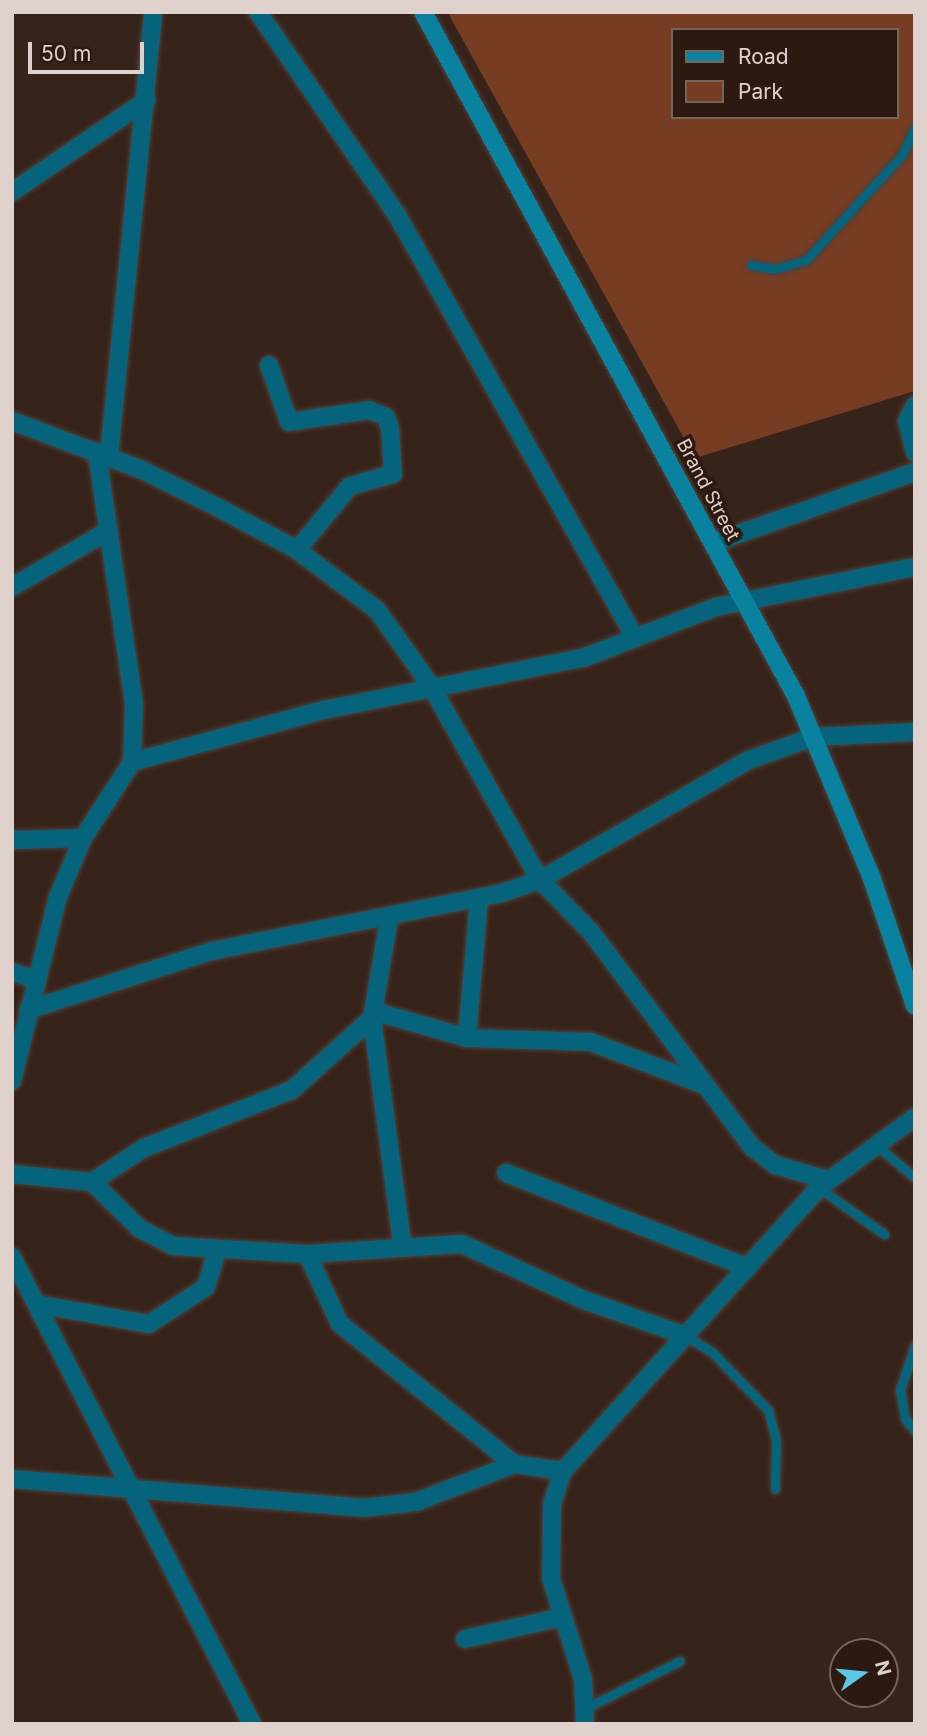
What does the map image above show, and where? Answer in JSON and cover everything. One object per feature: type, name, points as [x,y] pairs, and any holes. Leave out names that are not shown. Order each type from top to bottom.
[{"type":"street","points":[[12,1081],[14,1057],[28,1010],[33,979],[83,838],[132,762],[134,704],[106,532],[103,454],[146,100],[153,12]]},
{"type":"street","points":[[258,12],[397,215],[635,638]]},
{"type":"street","name":"Brand Street","points":[[423,12],[713,543],[813,737],[915,1006]]},
{"type":"street","points":[[12,192],[146,100]]},
{"type":"street","points":[[269,365],[289,422],[369,410],[386,417],[390,428],[393,474],[350,486],[297,550]]},
{"type":"street","points":[[915,405],[907,421],[915,452]]},
{"type":"street","points":[[12,421],[21,430],[103,454],[297,550],[377,610],[431,686],[540,880],[591,932],[759,1153],[775,1165],[824,1184]]},
{"type":"street","points":[[713,543],[915,472]]},
{"type":"street","points":[[12,587],[106,532]]},
{"type":"street","points":[[132,762],[431,686],[583,658],[699,612],[915,567]]},
{"type":"street","points":[[28,1010],[212,951],[389,919],[479,899],[540,880],[749,760],[813,737],[915,732]]},
{"type":"street","points":[[12,840],[83,838]]},
{"type":"street","points":[[467,1038],[479,899]]},
{"type":"street","points":[[389,919],[373,1015],[402,1244]]},
{"type":"street","points":[[12,972],[33,979]]},
{"type":"street","points":[[373,1015],[467,1038],[591,1042],[707,1086]]},
{"type":"street","points":[[92,1182],[144,1148],[292,1090],[373,1015]]},
{"type":"street","points":[[585,1716],[563,1617],[551,1579],[550,1544],[563,1471],[824,1184],[915,1116]]},
{"type":"street","points":[[506,1173],[748,1268]]},
{"type":"street","points":[[12,1174],[92,1182],[151,1236],[217,1251],[307,1254],[402,1244],[480,1250],[584,1300],[686,1336]]},
{"type":"street","points":[[42,1305],[149,1325],[206,1287],[217,1251]]},
{"type":"street","points":[[307,1254],[340,1324],[514,1464]]},
{"type":"street","points":[[12,1257],[42,1305],[252,1724]]},
{"type":"street","points":[[12,1479],[385,1507],[416,1502],[514,1464],[563,1471]]},
{"type":"street","points":[[465,1639],[563,1617]]},
{"type":"lane","points":[[751,265],[783,268],[806,260],[902,155],[915,127]]},
{"type":"lane","points":[[876,1145],[915,1178]]},
{"type":"lane","points":[[824,1184],[884,1234]]},
{"type":"lane","points":[[686,1336],[712,1352],[768,1410],[776,1440],[775,1489]]},
{"type":"lane","points":[[915,1345],[900,1390],[905,1419],[915,1431]]},
{"type":"lane","points":[[585,1716],[680,1661]]},
{"type":"green space","points":[[455,12],[915,12],[915,391],[695,458],[449,15]]}]
